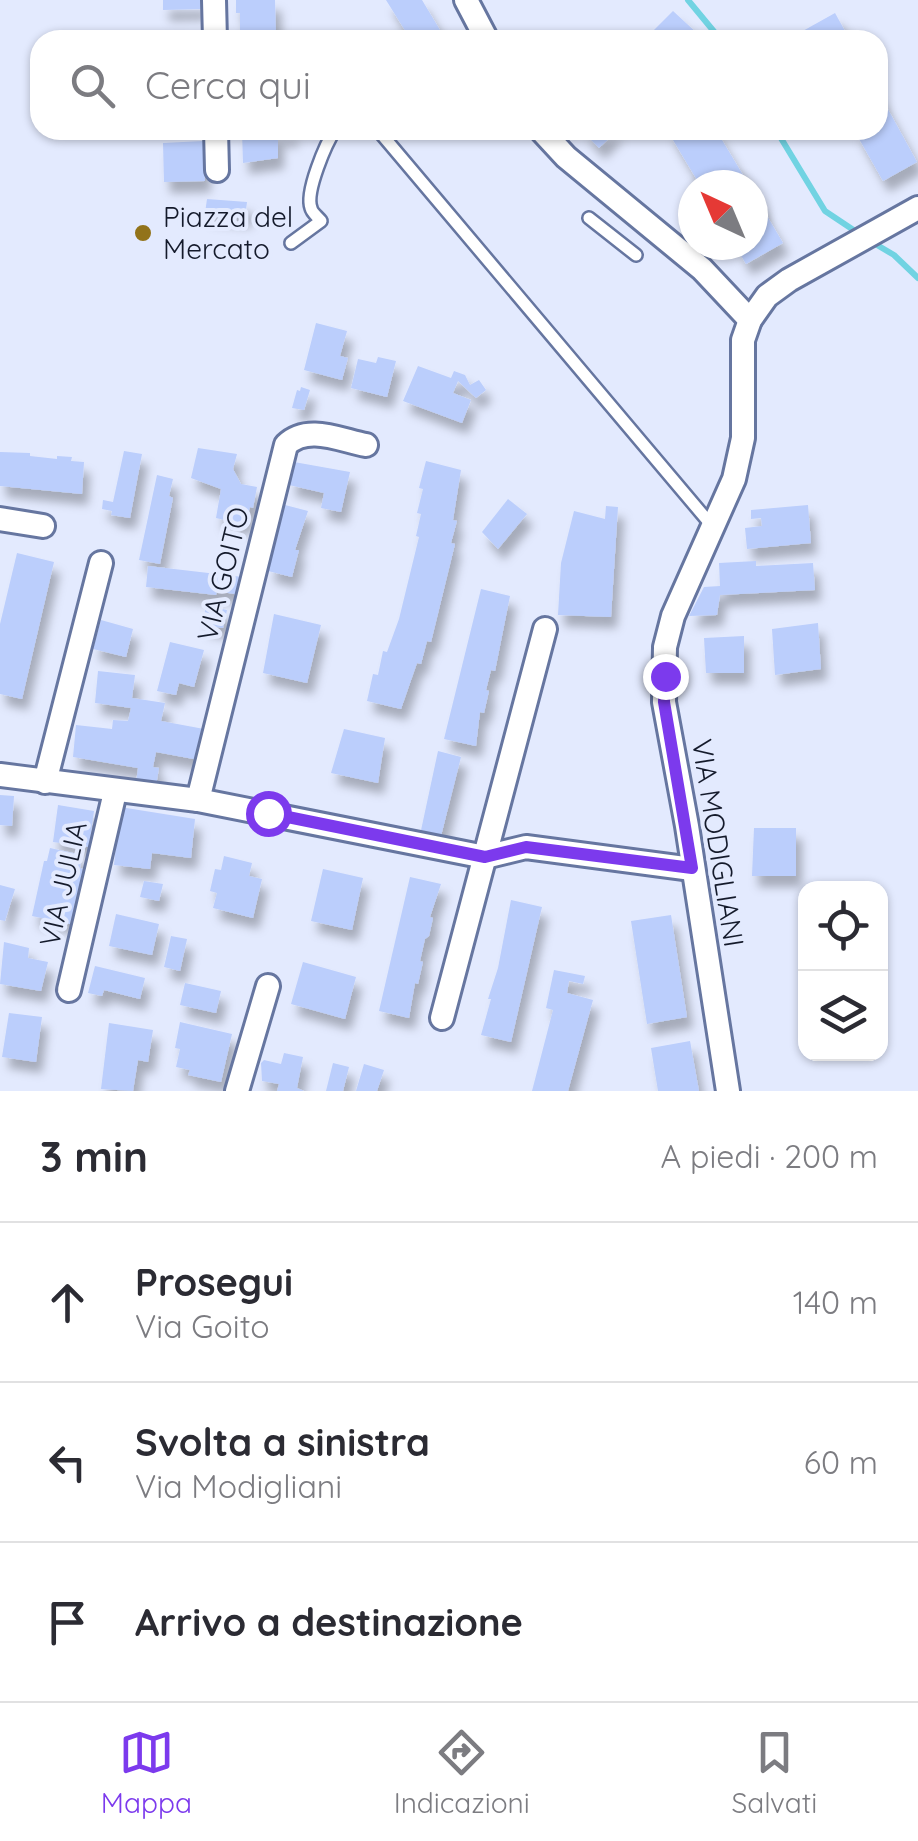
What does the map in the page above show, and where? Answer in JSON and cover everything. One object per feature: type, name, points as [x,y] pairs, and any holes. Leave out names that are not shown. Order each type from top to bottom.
[{"type":"street","points":[[214,0],[215,30]]},
{"type":"street","points":[[466,0],[482,30]]},
{"type":"street","points":[[216,140],[217,170]]},
{"type":"street","points":[[551,140],[566,157],[702,269],[750,320],[767,296],[918,208]]},
{"type":"street","name":"VIA MODIGLIANI","points":[[728,1091],[664,702],[665,646],[673,616],[734,479],[743,438],[743,340],[750,320]]},
{"type":"street","name":"VIA GOITO","points":[[198,800],[286,444],[306,432],[366,445]]},
{"type":"street","points":[[0,518],[43,526]]},
{"type":"street","points":[[45,782],[101,564]]},
{"type":"street","points":[[442,1018],[545,629]]},
{"type":"street","points":[[0,775],[198,800],[485,857],[526,847],[692,868]]},
{"type":"street","name":"VIA JULIA","points":[[68,990],[115,792]]},
{"type":"street","points":[[237,1091],[268,986]]},
{"type":"lane","points":[[291,243],[321,220],[311,208],[310,193],[329,140]]},
{"type":"lane","points":[[386,140],[713,527]]},
{"type":"lane","points":[[590,218],[636,255]]},
{"type":"building","points":[[163,0],[201,0],[201,9],[163,10]]},
{"type":"building","points":[[236,0],[275,0],[276,30],[240,30],[240,13],[236,13]]},
{"type":"building","points":[[386,0],[422,0],[440,30],[405,30]]},
{"type":"building","points":[[673,11],[694,30],[654,30]]},
{"type":"building","points":[[835,13],[844,30],[805,30]]},
{"type":"building","points":[[888,109],[917,162],[883,181],[860,140],[888,140]]},
{"type":"building","points":[[242,140],[278,140],[278,158],[243,163]]},
{"type":"building","points":[[591,140],[607,140],[599,148]]},
{"type":"building","points":[[673,140],[722,140],[740,170],[691,170]]},
{"type":"building","points":[[204,141],[205,181],[164,182],[163,143]]},
{"type":"building","points":[[207,199],[247,202],[245,217],[205,213]]},
{"type":"building","points":[[768,218],[783,243],[768,252]]},
{"type":"building","points":[[316,323],[347,331],[340,356],[348,358],[342,380],[304,370]]},
{"type":"building","points":[[378,357],[396,361],[387,397],[351,388],[358,359],[376,363]]},
{"type":"building","points":[[418,366],[451,378],[454,371],[465,375],[470,385],[479,380],[486,390],[476,398],[458,381],[453,393],[471,400],[462,423],[403,401]]},
{"type":"building","points":[[301,387],[310,390],[304,410],[292,408]]},
{"type":"building","points":[[198,448],[237,454],[233,469],[241,484],[257,487],[245,525],[216,518],[221,489],[191,478]]},
{"type":"building","points":[[124,451],[142,454],[130,518],[102,509],[103,500],[113,502]]},
{"type":"building","points":[[0,452],[57,459],[72,457],[71,461],[84,462],[82,494],[0,486]]},
{"type":"building","points":[[426,461],[461,470],[451,543],[455,544],[431,642],[427,641],[421,664],[417,663],[401,709],[367,701],[373,674],[378,675],[383,651],[387,652],[399,619],[419,537],[416,536],[421,514],[417,513],[423,489],[419,488]]},
{"type":"building","points":[[294,462],[350,472],[341,512],[321,508],[324,493],[289,485]]},
{"type":"building","points":[[157,475],[173,479],[160,564],[139,560]]},
{"type":"building","points":[[508,499],[527,514],[498,549],[482,532]]},
{"type":"building","points":[[285,505],[308,511],[295,550],[299,550],[292,577],[268,571]]},
{"type":"building","points":[[808,505],[811,543],[747,549],[745,528],[762,526],[761,518],[751,519],[751,510]]},
{"type":"building","points":[[606,506],[618,507],[611,617],[558,615],[561,563],[574,511],[605,519]]},
{"type":"building","points":[[17,553],[54,562],[22,699],[0,694],[0,624]]},
{"type":"building","points":[[756,561],[756,566],[813,563],[815,590],[720,595],[717,615],[689,616],[704,587],[720,586],[719,563]]},
{"type":"building","points":[[148,566],[243,577],[240,595],[146,587]]},
{"type":"building","points":[[481,589],[510,596],[495,671],[491,670],[484,713],[480,712],[476,746],[444,739]]},
{"type":"building","points":[[206,606],[227,610],[223,628],[202,625]]},
{"type":"building","points":[[274,614],[321,625],[307,683],[263,673]]},
{"type":"building","points":[[101,620],[133,629],[126,657],[93,649]]},
{"type":"building","points":[[818,623],[821,669],[775,675],[772,629]]},
{"type":"building","points":[[744,636],[744,673],[706,673],[704,638]]},
{"type":"building","points":[[170,642],[204,650],[194,687],[179,683],[176,695],[157,691]]},
{"type":"building","points":[[98,671],[135,675],[132,698],[165,703],[161,721],[204,729],[199,760],[156,752],[156,786],[136,783],[138,768],[73,757],[76,725],[112,729],[113,720],[128,721],[131,708],[95,703]]},
{"type":"building","points":[[344,729],[385,738],[378,783],[331,773]]},
{"type":"building","points":[[438,751],[461,757],[440,840],[420,835]]},
{"type":"building","points":[[0,795],[14,796],[12,826],[0,825]]},
{"type":"building","points":[[58,805],[94,811],[89,847],[53,842]]},
{"type":"building","points":[[120,807],[195,819],[191,858],[152,853],[150,869],[114,865]]},
{"type":"building","points":[[754,828],[796,828],[796,876],[752,876]]},
{"type":"building","points":[[50,848],[82,855],[83,869],[70,924],[32,916]]},
{"type":"building","points":[[224,856],[252,863],[249,876],[262,879],[253,918],[213,908],[217,893],[210,891],[215,869],[221,870]]},
{"type":"building","points":[[323,869],[363,878],[352,930],[311,921]]},
{"type":"building","points":[[410,877],[441,884],[430,917],[433,918],[409,1018],[379,1011]]},
{"type":"building","points":[[144,881],[163,884],[159,901],[140,897]]},
{"type":"building","points":[[0,885],[15,889],[5,921],[0,920]]},
{"type":"building","points":[[511,900],[542,907],[511,1042],[481,1035]]},
{"type":"building","points":[[116,914],[159,924],[152,955],[109,946]]},
{"type":"building","points":[[671,915],[687,1017],[647,1024],[631,921]]},
{"type":"building","points":[[171,936],[187,939],[180,971],[164,967]]},
{"type":"building","points":[[4,942],[29,948],[28,958],[48,962],[41,991],[0,984]]},
{"type":"building","points":[[303,962],[356,977],[345,1019],[291,1004]]},
{"type":"building","points":[[95,966],[145,978],[140,999],[104,990],[102,996],[88,993]]},
{"type":"building","points":[[554,970],[585,976],[583,984],[569,981],[567,993],[593,1000],[568,1091],[532,1091],[553,1010],[546,1008]]},
{"type":"building","points":[[185,983],[221,991],[216,1013],[180,1005]]},
{"type":"building","points":[[9,1013],[42,1017],[36,1062],[2,1057]]},
{"type":"building","points":[[180,1022],[232,1034],[221,1082],[188,1075],[190,1070],[176,1067]]},
{"type":"building","points":[[109,1023],[153,1030],[148,1062],[138,1060],[133,1091],[101,1089]]},
{"type":"building","points":[[690,1041],[699,1091],[658,1091],[651,1048]]},
{"type":"building","points":[[284,1053],[303,1057],[297,1088],[304,1091],[277,1091],[279,1084],[262,1081],[261,1063],[264,1060],[281,1064]]},
{"type":"building","points":[[333,1063],[349,1067],[343,1091],[326,1091]]},
{"type":"building","points":[[364,1064],[384,1070],[377,1091],[356,1091]]},
{"type":"waterway","points":[[688,0],[713,30]]},
{"type":"waterway","points":[[782,140],[825,211],[861,235]]},
{"type":"waterway","points":[[872,242],[894,255],[918,278]]},
{"type":"place","name":"Piazza del Mercato","points":[[143,233]]},
{"type":"route","points":[[268,813],[485,857],[526,847],[692,868],[664,702],[665,676]]}]
